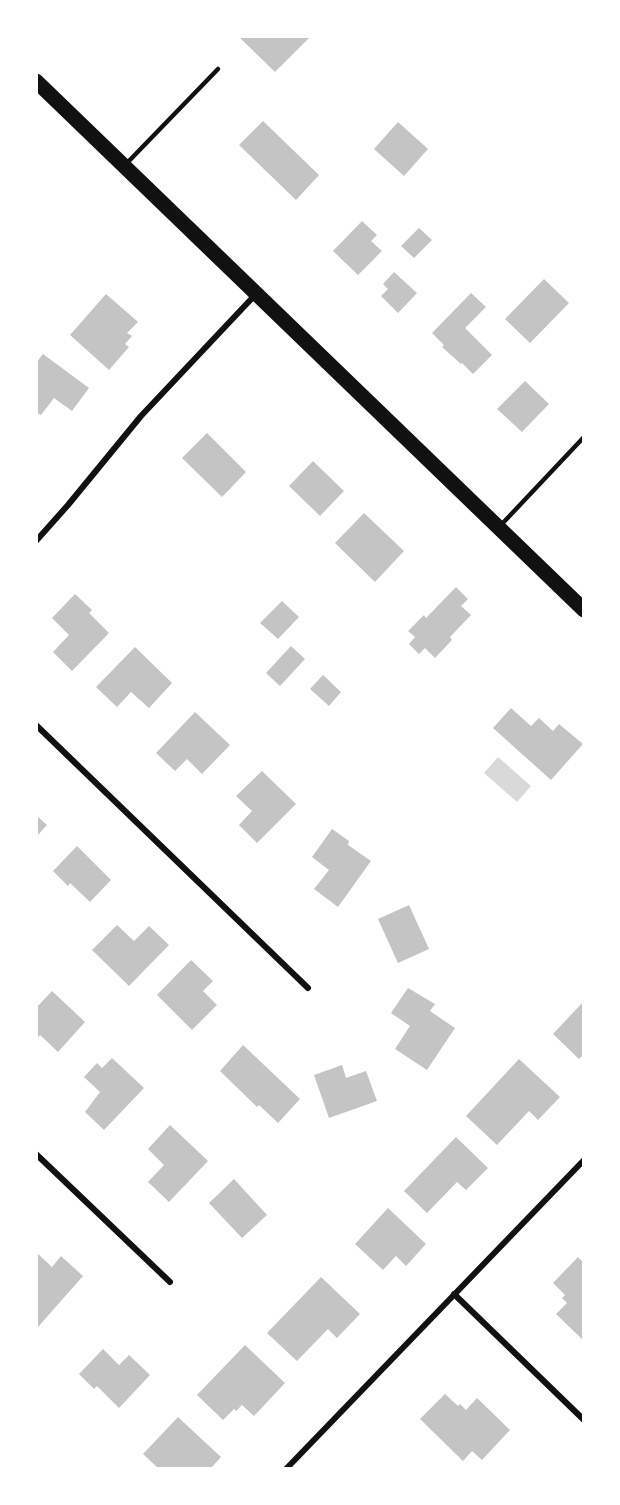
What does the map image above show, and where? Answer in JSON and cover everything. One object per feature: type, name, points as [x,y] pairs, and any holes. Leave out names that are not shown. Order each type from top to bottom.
[{"type":"main road","points":[[36,81],[584,610]]},
{"type":"street","points":[[36,541],[83,488],[141,416],[256,293]]},
{"type":"street","points":[[36,725],[308,988]]},
{"type":"street","points":[[36,1154],[170,1282]]},
{"type":"street","points":[[285,1469],[584,1160]]},
{"type":"street","points":[[454,1294],[584,1420]]},
{"type":"lane","points":[[125,165],[218,69]]},
{"type":"lane","points":[[499,527],[584,437]]},
{"type":"shaded area","points":[[498,757],[531,786],[517,802],[484,773]]},
{"type":"building","points":[[238,36],[311,36],[275,72]]},
{"type":"building","points":[[263,121],[319,175],[296,200],[239,145]]},
{"type":"building","points":[[398,122],[428,149],[404,176],[374,149]]},
{"type":"building","points":[[362,221],[377,235],[371,241],[382,251],[358,275],[333,251]]},
{"type":"building","points":[[419,228],[432,240],[414,258],[401,246]]},
{"type":"building","points":[[394,272],[417,293],[398,313],[381,296],[388,289],[383,284]]},
{"type":"building","points":[[544,279],[569,303],[530,343],[505,319]]},
{"type":"building","points":[[471,293],[486,307],[465,328],[492,355],[473,374],[442,347],[444,345],[432,333]]},
{"type":"building","points":[[106,294],[138,322],[127,333],[132,336],[125,344],[129,347],[109,370],[70,335]]},
{"type":"building","points":[[43,354],[89,388],[72,411],[54,398],[41,415],[36,412],[36,363]]},
{"type":"building","points":[[525,381],[549,404],[522,432],[497,409]]},
{"type":"building","points":[[207,433],[246,472],[222,497],[182,458]]},
{"type":"building","points":[[313,461],[344,491],[320,516],[289,486]]},
{"type":"building","points":[[364,513],[404,551],[375,582],[335,543]]},
{"type":"building","points":[[456,587],[468,599],[461,606],[471,615],[450,637],[452,640],[435,658],[425,648],[419,654],[409,644],[415,637],[408,631],[424,615],[426,618]]},
{"type":"building","points":[[75,594],[92,610],[89,613],[109,633],[72,671],[53,652],[69,635],[52,618]]},
{"type":"building","points":[[282,601],[299,617],[278,639],[260,623]]},
{"type":"building","points":[[291,646],[305,659],[280,686],[266,673]]},
{"type":"building","points":[[135,647],[172,683],[149,708],[131,692],[117,707],[96,687]]},
{"type":"building","points":[[323,675],[341,692],[329,706],[310,689]]},
{"type":"building","points":[[511,708],[531,726],[539,718],[553,731],[559,724],[583,744],[551,780],[493,728]]},
{"type":"building","points":[[195,712],[230,745],[202,774],[187,759],[175,771],[156,753]]},
{"type":"building","points":[[262,771],[296,804],[257,843],[239,825],[252,811],[236,796]]},
{"type":"building","points":[[36,815],[47,825],[36,837]]},
{"type":"building","points":[[332,829],[349,841],[348,845],[371,861],[338,907],[314,889],[329,870],[312,857]]},
{"type":"building","points":[[77,846],[111,880],[90,902],[70,883],[68,886],[53,871]]},
{"type":"building","points":[[409,905],[429,949],[398,963],[378,919]]},
{"type":"building","points":[[117,925],[134,941],[149,926],[169,945],[129,986],[92,950]]},
{"type":"building","points":[[191,960],[213,981],[203,991],[217,1005],[192,1030],[157,995]]},
{"type":"building","points":[[408,988],[435,1004],[430,1011],[455,1028],[427,1070],[395,1049],[410,1026],[391,1013]]},
{"type":"building","points":[[52,991],[85,1022],[58,1052],[40,1035],[36,1040],[36,1008]]},
{"type":"building","points":[[584,1001],[584,1054],[579,1059],[553,1034]]},
{"type":"building","points":[[243,1045],[300,1099],[278,1123],[259,1105],[257,1107],[220,1071]]},
{"type":"building","points":[[112,1058],[144,1088],[104,1130],[85,1112],[100,1092],[84,1077],[97,1063],[102,1068]]},
{"type":"building","points":[[519,1059],[560,1097],[538,1120],[529,1111],[497,1145],[466,1116]]},
{"type":"building","points":[[342,1065],[346,1078],[366,1071],[377,1101],[329,1118],[314,1075]]},
{"type":"building","points":[[170,1125],[208,1161],[169,1202],[148,1182],[164,1165],[148,1149]]},
{"type":"building","points":[[456,1137],[488,1168],[466,1190],[457,1182],[427,1213],[404,1191]]},
{"type":"building","points":[[234,1179],[267,1215],[242,1238],[209,1203]]},
{"type":"building","points":[[388,1208],[426,1244],[406,1266],[396,1256],[383,1270],[355,1244]]},
{"type":"building","points":[[36,1252],[52,1267],[61,1256],[83,1276],[38,1327],[36,1326]]},
{"type":"building","points":[[578,1257],[584,1263],[584,1341],[556,1314],[567,1303],[562,1298],[565,1295],[553,1283]]},
{"type":"building","points":[[321,1277],[360,1314],[337,1338],[328,1329],[297,1361],[267,1333]]},
{"type":"building","points":[[245,1345],[285,1383],[254,1416],[242,1405],[236,1411],[234,1409],[223,1420],[197,1395]]},
{"type":"building","points":[[103,1349],[119,1365],[129,1355],[150,1375],[119,1408],[97,1386],[94,1389],[79,1374]]},
{"type":"building","points":[[445,1394],[466,1410],[477,1398],[510,1430],[482,1460],[472,1451],[463,1461],[420,1419]]},
{"type":"building","points":[[178,1417],[221,1457],[210,1469],[159,1469],[143,1454]]}]
